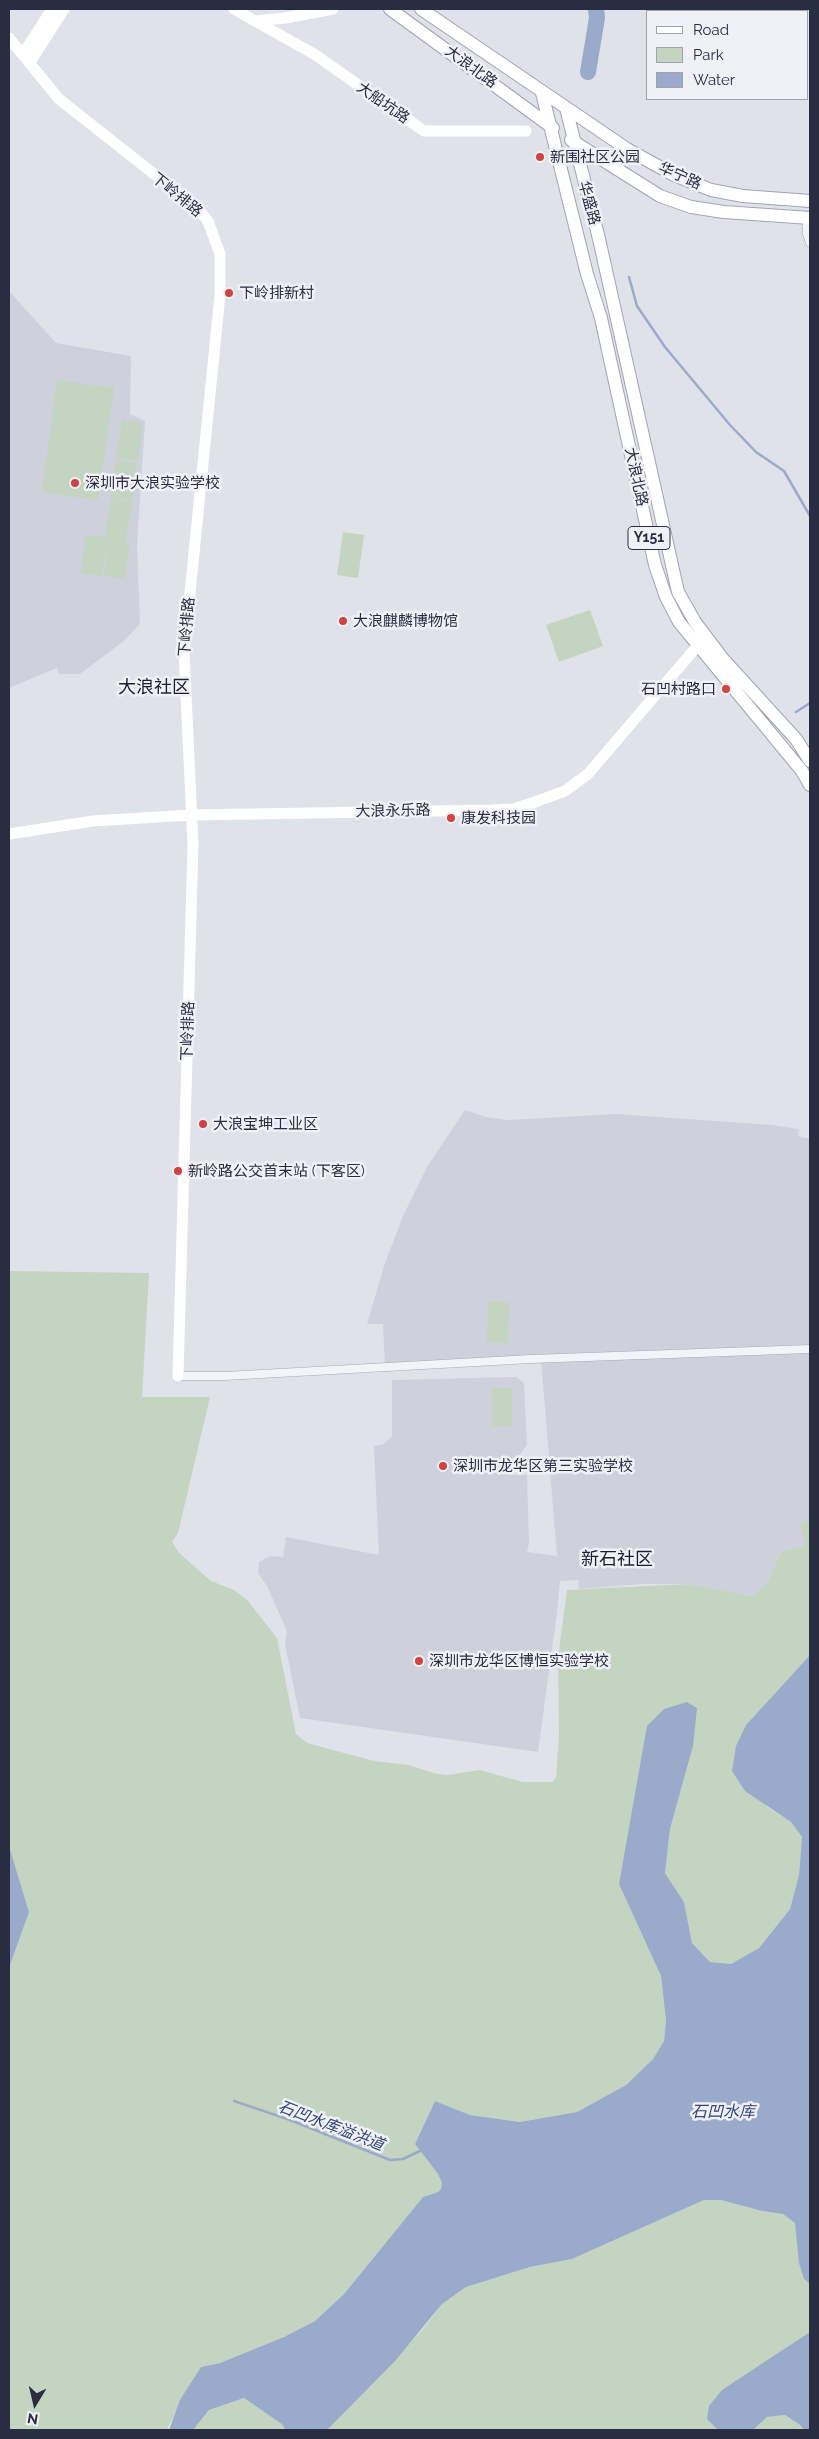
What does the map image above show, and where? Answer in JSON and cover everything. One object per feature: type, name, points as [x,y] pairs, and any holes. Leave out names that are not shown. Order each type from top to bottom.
[{"type":"main road","name":"大浪北路","points":[[390,9],[574,142]]},
{"type":"main road","name":"大浪北路","points":[[421,9],[566,108]]},
{"type":"main road","points":[[542,93],[551,126]]},
{"type":"main road","name":"华盛路","points":[[566,108],[599,239]]},
{"type":"main road","name":"华宁路","points":[[566,108],[627,149],[681,178],[711,190],[743,196],[810,201]]},
{"type":"main road","name":"大浪北路","points":[[551,126],[580,247],[602,318],[660,581],[679,622],[703,641],[729,666],[796,739],[810,761]]},
{"type":"main road","name":"华宁路","points":[[574,142],[660,196],[691,206],[724,212],[808,218]]},
{"type":"main road","name":"大浪北路","points":[[599,239],[673,577],[684,605],[703,641],[802,771],[810,786]]},
{"type":"street","points":[[26,58],[52,9]]},
{"type":"street","points":[[26,58],[64,9]]},
{"type":"street","name":"大船坑路","points":[[234,9],[314,54],[424,131],[526,131]]},
{"type":"street","points":[[255,21],[285,18],[333,9]]},
{"type":"street","name":"下岭排路","points":[[9,38],[59,99],[197,208],[208,221],[220,254],[220,295],[184,652],[193,844],[178,1376]]},
{"type":"street","points":[[808,218],[807,234],[810,243]]},
{"type":"street","name":"大浪永乐路","points":[[9,834],[93,821],[191,815],[513,809],[544,800],[565,791],[588,774],[703,641]]},
{"type":"street","points":[[178,1376],[225,1376],[531,1359],[810,1349]]},
{"type":"shaded area","name":"深圳市大浪实验学校","points":[[9,291],[56,343],[131,356],[130,414],[145,421],[137,545],[140,624],[125,640],[80,674],[59,674],[57,668],[9,688]]},
{"type":"shaded area","points":[[465,1110],[486,1117],[507,1120],[616,1114],[772,1125],[799,1129],[798,1136],[810,1139],[810,1518],[800,1523],[806,1546],[781,1552],[767,1583],[753,1596],[689,1584],[643,1584],[579,1589],[578,1580],[560,1581],[538,1752],[300,1718],[285,1644],[287,1631],[267,1586],[258,1573],[259,1562],[270,1556],[283,1557],[286,1537],[379,1555],[374,1446],[384,1444],[392,1436],[392,1380],[516,1377],[524,1383],[527,1445],[518,1457],[510,1458],[511,1475],[527,1475],[529,1543],[527,1552],[557,1556],[541,1360],[385,1366],[383,1324],[367,1324],[384,1266],[403,1216],[427,1167]]},
{"type":"green space","points":[[57,380],[114,388],[98,500],[42,492]]},
{"type":"green space","points":[[122,420],[143,423],[138,461],[116,458]]},
{"type":"green space","points":[[116,460],[137,463],[132,501],[111,498]]},
{"type":"green space","points":[[111,499],[132,502],[126,540],[130,541],[125,579],[104,576],[108,537],[102,576],[81,573],[86,535],[105,537]]},
{"type":"green space","points":[[343,532],[364,535],[358,578],[337,575]]},
{"type":"green space","points":[[590,610],[603,646],[559,662],[546,625]]},
{"type":"green space","points":[[9,1271],[149,1273],[142,1397],[210,1397],[178,1533],[172,1542],[179,1553],[211,1581],[234,1590],[248,1601],[277,1638],[296,1734],[307,1743],[374,1761],[408,1765],[437,1774],[448,1775],[479,1770],[523,1782],[552,1782],[556,1778],[559,1735],[558,1658],[567,1590],[689,1584],[753,1596],[767,1583],[781,1552],[805,1546],[800,1523],[810,1518],[810,1655],[746,1725],[766,1806],[791,1822],[802,1837],[799,1875],[790,1909],[759,1948],[731,1964],[710,1962],[692,1943],[684,1902],[665,1873],[670,1829],[693,1746],[626,1852],[619,1884],[661,1976],[666,2021],[664,2041],[653,2059],[626,2085],[577,2112],[520,2122],[470,2115],[435,2101],[415,2144],[438,2174],[442,2183],[441,2189],[438,2192],[423,2197],[344,2294],[315,2321],[284,2337],[220,2363],[201,2367],[168,2427],[169,2430],[9,2430],[9,1968],[29,1912],[9,1846]]},
{"type":"green space","points":[[488,1302],[509,1302],[508,1343],[487,1343]]},
{"type":"green space","points":[[492,1388],[512,1388],[512,1426],[492,1426]]},
{"type":"green space","points":[[704,2200],[721,2200],[762,2211],[783,2214],[795,2223],[804,2279],[810,2284],[810,2332],[770,2360],[707,2419],[718,2430],[327,2430],[423,2329],[442,2304],[466,2287],[530,2267],[572,2259]]},
{"type":"green space","points":[[244,2398],[283,2425],[285,2430],[193,2430],[209,2410]]},
{"type":"green space","points":[[785,2415],[804,2430],[753,2430],[767,2417]]},
{"type":"water","name":"石凹水库","points":[[810,1655],[810,2284],[804,2279],[799,2263],[795,2223],[783,2214],[762,2211],[721,2200],[704,2200],[572,2259],[530,2267],[466,2287],[442,2304],[395,2361],[327,2430],[285,2430],[283,2425],[244,2398],[209,2410],[193,2430],[169,2430],[180,2400],[201,2367],[220,2363],[284,2337],[315,2321],[344,2294],[423,2197],[438,2192],[441,2189],[442,2183],[438,2174],[415,2144],[435,2101],[470,2115],[520,2122],[577,2112],[626,2085],[653,2059],[664,2041],[666,2021],[661,1976],[619,1884],[647,1726],[664,1709],[687,1702],[697,1708],[693,1746],[670,1829],[665,1873],[684,1902],[692,1943],[710,1962],[731,1964],[759,1948],[790,1909],[799,1875],[802,1837],[791,1822],[745,1791],[732,1771],[736,1746],[746,1725]]},
{"type":"water","points":[[9,1846],[29,1912],[9,1968]]},
{"type":"water","points":[[810,2332],[810,2430],[804,2430],[785,2415],[767,2417],[753,2430],[718,2430],[707,2419],[709,2406],[722,2390]]},
{"type":"waterway","points":[[588,72],[597,18],[596,9]]},
{"type":"waterway","points":[[629,277],[637,306],[665,347],[730,425],[756,452],[784,471],[810,516]]},
{"type":"waterway","points":[[796,712],[810,703]]},
{"type":"waterway","name":"石凹水库溢洪道","points":[[234,2101],[290,2120],[390,2160],[403,2159],[420,2151]]},
{"type":"place","name":"新围社区公园","points":[[540,157]]},
{"type":"place","name":"下岭排新村","points":[[229,293]]},
{"type":"place","name":"深圳市大浪实验学校","points":[[75,483]]},
{"type":"place","name":"大浪麒麟博物馆","points":[[343,621]]},
{"type":"place","name":"石凹村路口","points":[[726,689]]},
{"type":"place","name":"康发科技园","points":[[451,818]]},
{"type":"place","name":"大浪宝坤工业区","points":[[203,1124]]},
{"type":"place","name":"新岭路公交首末站 (下客区)","points":[[178,1171]]},
{"type":"place","name":"深圳市龙华区第三实验学校","points":[[443,1466]]},
{"type":"place","name":"深圳市龙华区博恒实验学校","points":[[419,1661]]},
{"type":"district","name":"大浪社区","points":[[154,688]]},
{"type":"district","name":"新石社区","points":[[617,1560]]}]
